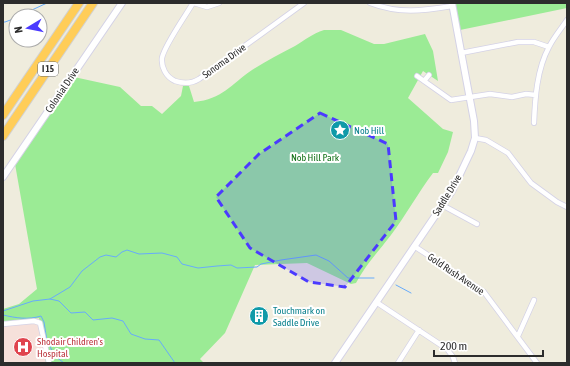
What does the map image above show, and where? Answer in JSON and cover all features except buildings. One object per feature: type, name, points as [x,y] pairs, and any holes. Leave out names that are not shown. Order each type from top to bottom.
[{"type":"highway","name":"I 15","points":[[3,116],[79,3]]},
{"type":"highway","name":"I 15","points":[[3,136],[93,3]]},
{"type":"street","name":"Colonial Drive","points":[[3,177],[25,150],[122,3]]},
{"type":"street","points":[[193,3],[207,8],[219,3]]},
{"type":"street","name":"Sonoma Drive","points":[[193,3],[166,48],[162,58],[162,66],[168,76],[184,83],[194,82],[199,79],[304,3]]},
{"type":"street","points":[[370,3],[390,9],[407,11],[422,11],[452,4]]},
{"type":"street","name":"Saddle Drive","points":[[335,363],[452,191],[471,151],[475,138],[474,120],[452,4]]},
{"type":"street","points":[[534,123],[536,95],[541,70],[549,47],[567,20]]},
{"type":"street","points":[[461,53],[518,42],[534,42],[549,47]]},
{"type":"street","points":[[424,81],[429,75]]},
{"type":"street","points":[[417,76],[451,100],[490,94],[512,97],[526,94],[536,95]]},
{"type":"street","points":[[475,138],[486,140],[508,153],[531,183],[557,202],[567,207]]},
{"type":"street","points":[[442,205],[477,224]]},
{"type":"street","name":"Gold Rush Avenue","points":[[414,246],[484,292],[537,363]]},
{"type":"street","points":[[518,336],[534,300]]},
{"type":"street","points":[[376,302],[447,348],[454,357],[455,363]]},
{"type":"street","points":[[3,324],[34,321],[40,323],[49,363]]},
{"type":"street","points":[[398,363],[419,330]]},
{"type":"highlighted area","points":[[320,113],[388,144],[396,221],[345,287],[309,282],[250,248],[216,197],[259,154]]},
{"type":"shaded area","name":"Shodair Children's Hospital","points":[[39,318],[46,363],[3,363],[3,319]]},
{"type":"green space","points":[[455,3],[567,3],[567,8],[460,30]]},
{"type":"green space","name":"Nob Hill Park","points":[[324,30],[341,30],[374,44],[384,44],[425,34],[433,51],[438,81],[423,71],[408,98],[443,129],[453,132],[448,152],[438,173],[433,173],[356,283],[351,284],[307,263],[255,265],[225,333],[200,359],[204,363],[46,363],[39,318],[3,323],[3,309],[19,304],[37,289],[15,164],[74,77],[120,87],[141,106],[152,106],[162,114],[181,96],[183,86],[189,86],[194,102],[212,98],[219,95],[257,67],[312,35]]},
{"type":"waterway","points":[[36,8],[47,3]]},
{"type":"waterway","points":[[3,22],[8,21]]},
{"type":"waterway","points":[[3,311],[33,301],[50,299],[70,287],[82,271],[100,257],[106,255],[116,257],[127,250],[139,254],[162,253],[177,257],[182,264],[198,268],[231,265],[237,268],[257,267],[261,264],[316,255],[329,261],[348,278],[374,278]]},
{"type":"waterway","points":[[396,285],[411,293]]},
{"type":"waterway","points":[[50,299],[59,301],[71,313],[85,312],[93,320],[112,318],[123,321],[131,334],[145,339],[159,340],[175,363]]},
{"type":"waterway","points":[[3,315],[22,318],[41,316],[44,322],[47,341],[55,356],[64,363]]},
{"type":"place","name":"Nob Hill","points":[[340,130]]},
{"type":"place","name":"Touchmark on Saddle Drive","points":[[259,316]]},
{"type":"place","name":"Shodair Children's Hospital","points":[[23,347]]}]
